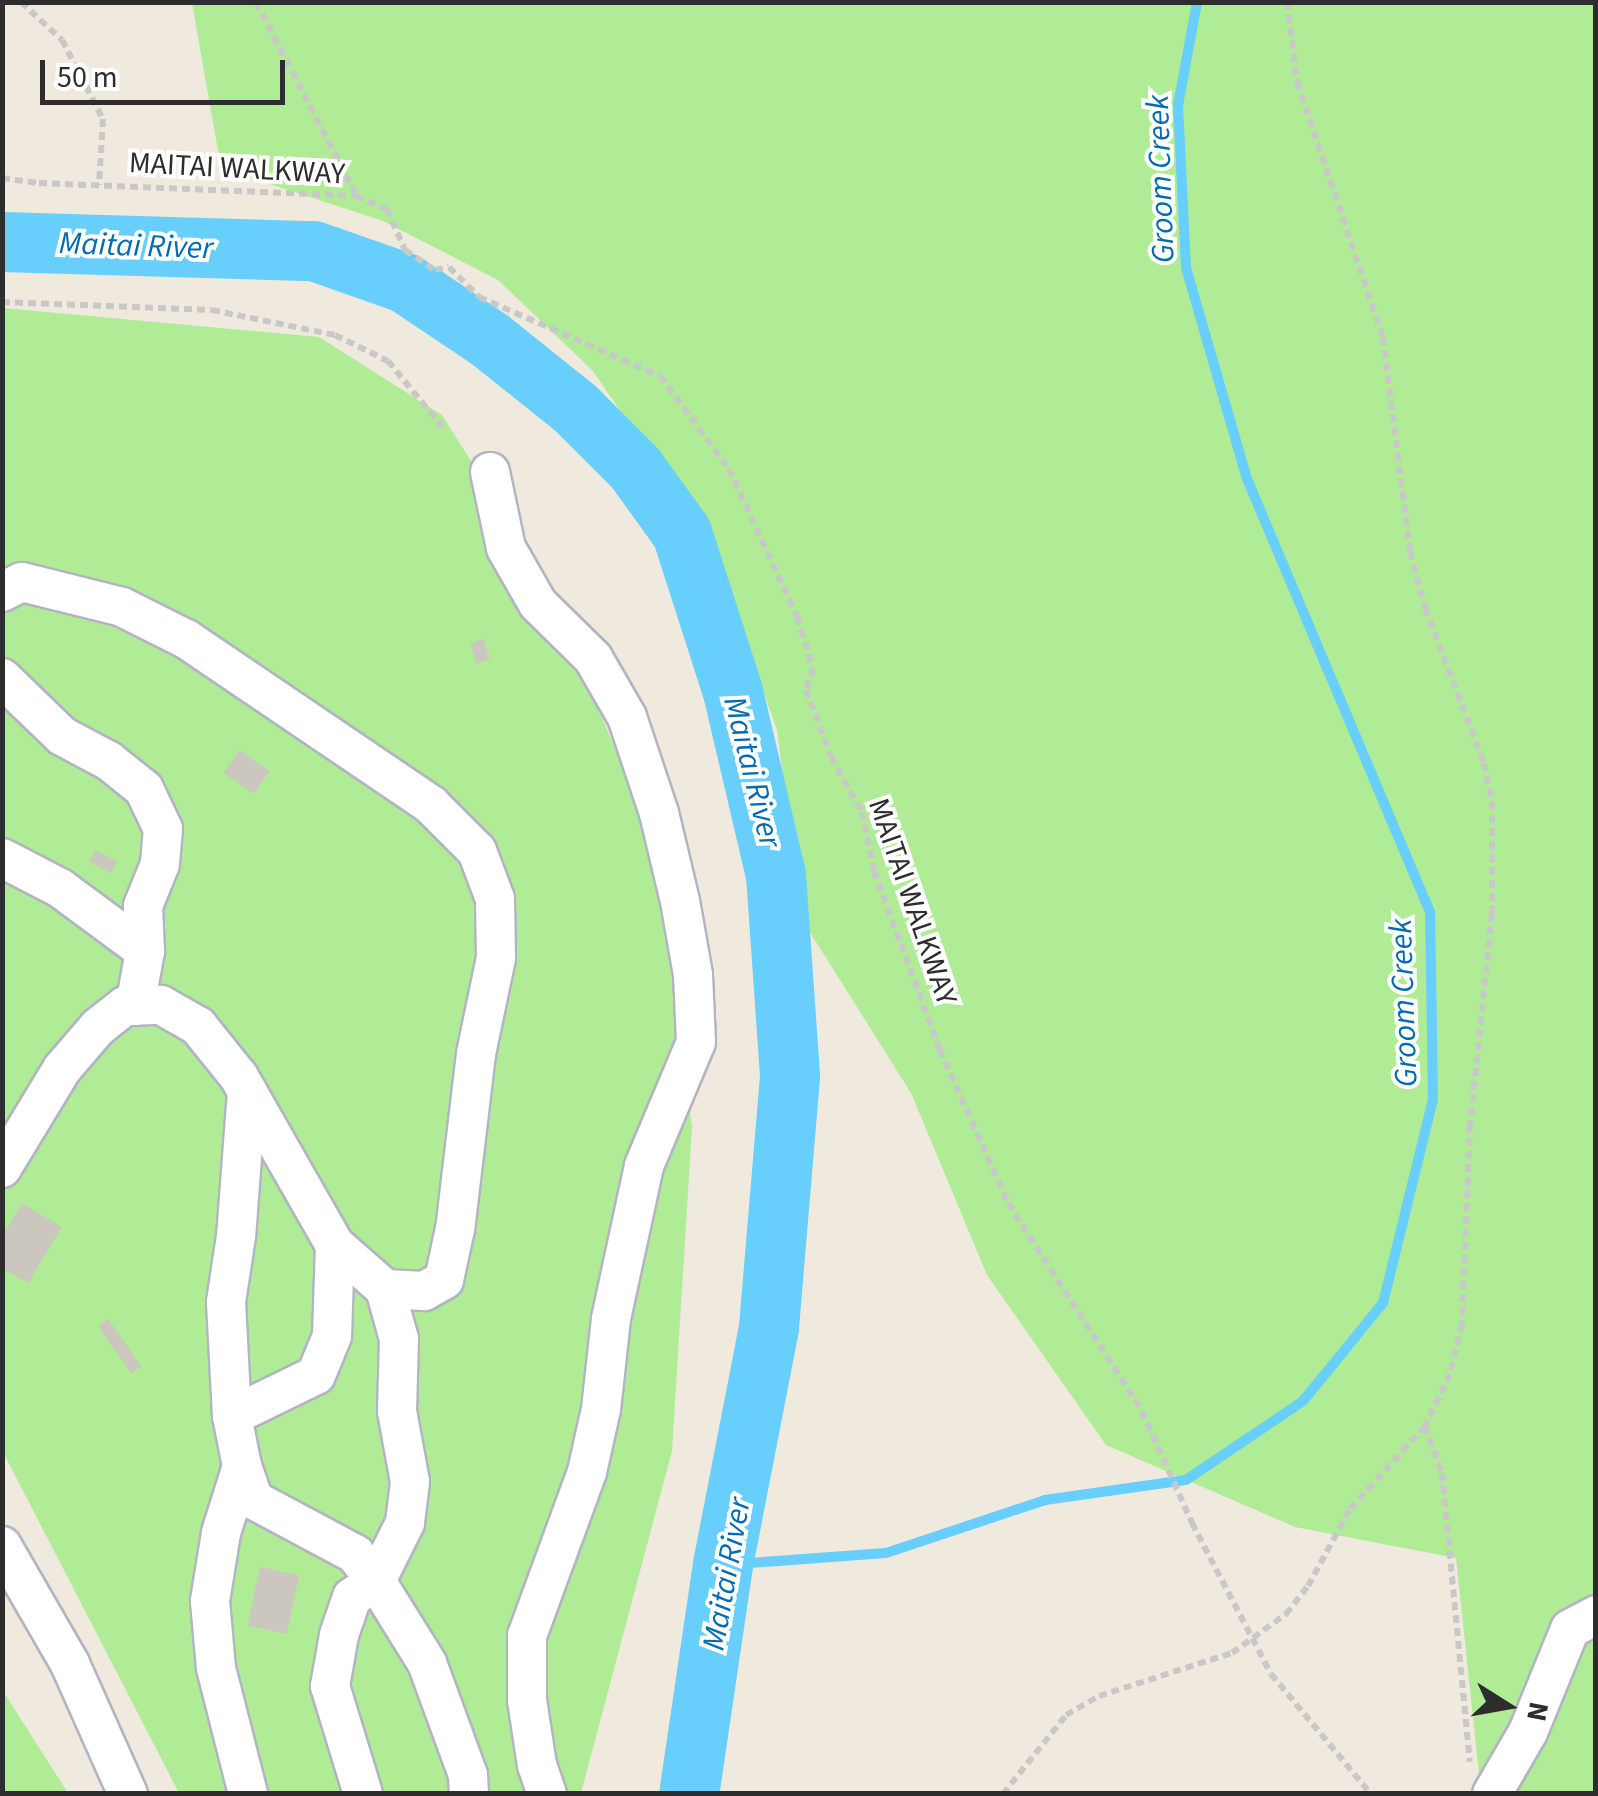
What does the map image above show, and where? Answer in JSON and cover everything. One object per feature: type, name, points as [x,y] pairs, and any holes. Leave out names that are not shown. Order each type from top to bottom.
[{"type":"street","points":[[490,472],[506,548],[538,604],[593,658],[628,717],[659,813],[680,901],[693,975],[696,1042],[644,1166],[612,1319],[601,1409],[586,1472],[528,1636],[527,1700],[537,1765],[547,1794]]},
{"type":"street","points":[[2,592],[22,582],[105,602],[186,638],[431,805],[478,851],[495,899],[496,958],[476,1054],[444,1280],[424,1291],[385,1289]]},
{"type":"street","points":[[2,678],[62,736],[109,761],[144,789],[162,829],[160,864],[143,906],[144,951],[136,1006]]},
{"type":"street","points":[[2,858],[60,888],[144,951]]},
{"type":"street","points":[[2,1168],[62,1069],[98,1027],[125,1006],[161,1005],[198,1026],[247,1091],[335,1245],[385,1289],[399,1339],[397,1411],[410,1482],[405,1522],[376,1580],[352,1598],[339,1635],[330,1686],[363,1794]]},
{"type":"street","points":[[247,1091],[236,1236],[226,1302],[232,1416],[242,1466],[254,1500],[355,1554],[376,1580],[427,1663],[468,1775],[469,1794]]},
{"type":"street","points":[[232,1416],[316,1375],[332,1336],[335,1245]]},
{"type":"street","points":[[242,1466],[221,1533],[210,1601],[216,1668],[248,1794]]},
{"type":"street","points":[[2,1546],[70,1664],[128,1794]]},
{"type":"street","points":[[1481,1784],[1528,1732],[1570,1628],[1596,1615]]},
{"type":"path","points":[[22,2],[62,40],[103,119],[99,184]]},
{"type":"path","points":[[256,2],[356,196]]},
{"type":"path","points":[[1003,1794],[1066,1715],[1099,1696],[1232,1653],[1286,1614],[1308,1586],[1350,1510],[1425,1426],[1450,1374],[1462,1324],[1470,1125],[1492,913],[1492,802],[1484,763],[1424,608],[1410,552],[1383,336],[1320,162],[1297,82],[1287,2]]},
{"type":"path","name":"MAITAI WALKWAY","points":[[2,178],[356,196],[388,209],[405,250],[435,270],[449,267],[479,297],[660,376],[729,470],[796,618],[814,668],[806,690],[830,757],[862,812],[874,871],[940,1050],[1008,1203],[1142,1412],[1271,1674],[1371,1794]]},
{"type":"path","points":[[2,302],[212,310],[335,335],[388,361],[444,429]]},
{"type":"path","points":[[1425,1426],[1442,1473],[1481,1784]]},
{"type":"green space","points":[[192,3],[1595,3],[1595,1793],[1481,1793],[1456,1558],[1295,1527],[1106,1445],[987,1275],[911,1093],[801,918],[777,730],[711,543],[593,371],[498,280],[383,221],[221,168]]},
{"type":"green space","points":[[3,308],[319,337],[442,415],[540,570],[653,839],[692,1127],[672,1451],[581,1793],[179,1793],[3,1452]]},
{"type":"green space","points":[[3,1691],[68,1793],[3,1793]]},
{"type":"building","points":[[483,639],[490,659],[477,663],[470,644]]},
{"type":"building","points":[[239,750],[270,771],[254,794],[223,773]]},
{"type":"building","points":[[95,850],[117,861],[111,873],[89,862]]},
{"type":"building","points":[[22,1203],[62,1227],[28,1283],[2,1268],[2,1226],[7,1228]]},
{"type":"building","points":[[108,1319],[141,1367],[131,1373],[98,1326]]},
{"type":"building","points":[[260,1567],[299,1575],[287,1634],[248,1626]]},
{"type":"waterway","name":"Groom Creek","points":[[723,1565],[886,1553],[1045,1500],[1186,1480],[1303,1401],[1383,1303],[1433,1099],[1430,912],[1247,479],[1186,268],[1178,105],[1197,2]]},
{"type":"waterway","name":"Maitai River","points":[[2,242],[314,251],[405,283],[490,340],[575,408],[635,468],[682,533],[733,692],[776,875],[790,1077],[769,1328],[723,1565],[689,1794]]}]
